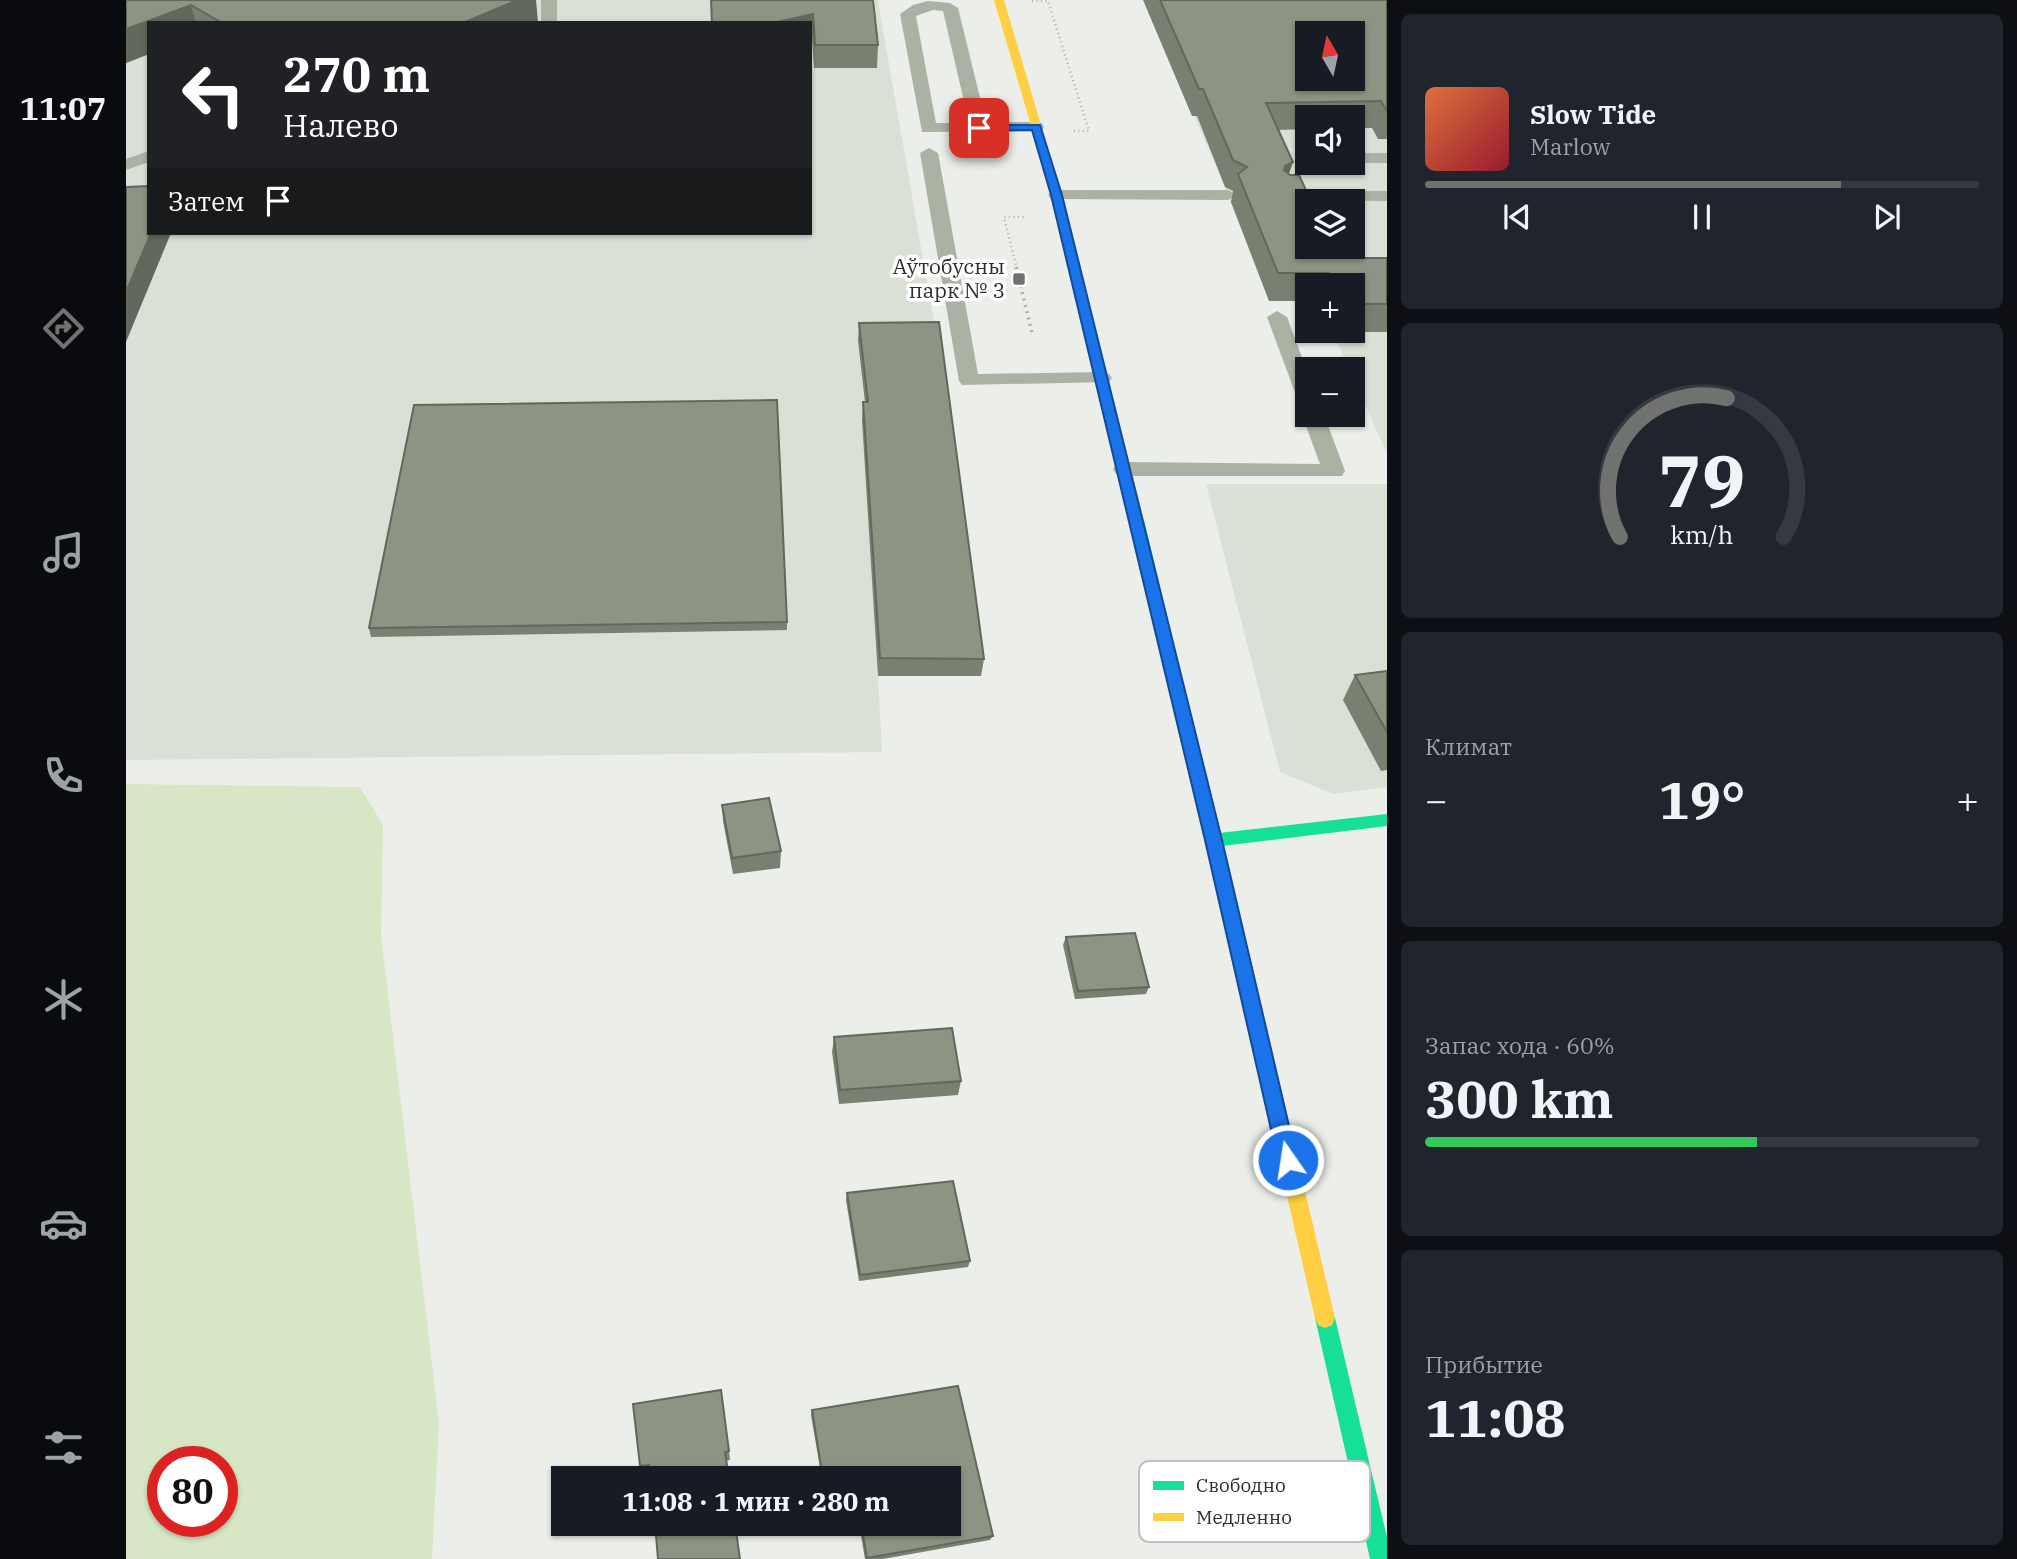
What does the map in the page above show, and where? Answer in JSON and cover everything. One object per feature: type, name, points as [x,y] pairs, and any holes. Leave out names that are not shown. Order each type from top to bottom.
[{"type":"main road","points":[[999,0],[1057,195],[1102,378],[1358,1461]]},
{"type":"main road","points":[[1213,840],[1387,820]]},
{"type":"main road","points":[[1370,1512],[1381,1559]]},
{"type":"lane","points":[[549,0],[549,21]]},
{"type":"lane","points":[[979,128],[950,8],[934,4],[918,6],[908,14],[928,128],[979,128],[1036,127]]},
{"type":"lane","points":[[929,153],[969,381],[1102,378]]},
{"type":"lane","points":[[126,165],[147,157]]},
{"type":"lane","points":[[1365,158],[1387,158]]},
{"type":"lane","points":[[1057,195],[1228,195]]},
{"type":"lane","points":[[1287,196],[1387,196]]},
{"type":"lane","points":[[1277,317],[1295,366]]},
{"type":"lane","points":[[1124,469],[1334,471],[1318,427]]},
{"type":"path","points":[[1026,1],[1048,0],[1089,131],[1066,131]]},
{"type":"path","points":[[1032,333],[1004,217],[1062,217]]},
{"type":"shaded area","points":[[126,0],[882,0],[878,1],[946,391],[981,676],[878,676],[882,752],[126,760]]},
{"type":"shaded area","points":[[1143,0],[1387,0],[1387,454],[1365,404],[1365,357],[1344,357],[1337,343],[1365,343],[1365,273],[1295,273],[1295,301],[1269,301],[1218,170]]},
{"type":"shaded area","points":[[1206,484],[1387,484],[1387,787],[1333,794],[1280,772]]},
{"type":"green space","points":[[126,784],[360,787],[383,825],[381,935],[439,1423],[432,1559],[126,1559]]},
{"type":"building","points":[[126,0],[517,0],[468,21],[219,21],[191,5],[126,29]]},
{"type":"building","points":[[711,0],[873,0],[878,45],[815,45],[813,14],[782,21],[712,21]]},
{"type":"building","points":[[1160,0],[1387,0],[1387,111],[1381,101],[1266,103],[1293,162],[1285,166],[1284,170],[1290,175],[1299,175],[1305,189],[1295,189],[1295,259],[1387,258],[1387,304],[1365,304],[1365,273],[1278,273],[1238,174],[1247,167],[1233,160],[1203,89],[1199,89]]},
{"type":"building","points":[[147,186],[147,235],[150,235],[126,292],[126,187]]},
{"type":"building","points":[[939,322],[984,659],[880,658],[863,402],[868,402],[859,323]]},
{"type":"building","points":[[777,400],[787,622],[369,628],[414,405]]},
{"type":"building","points":[[1387,671],[1387,732],[1355,675]]},
{"type":"building","points":[[769,798],[781,851],[732,858],[722,805]]},
{"type":"building","points":[[1135,933],[1149,987],[1078,991],[1066,937]]},
{"type":"building","points":[[952,1028],[961,1081],[840,1090],[834,1037]]},
{"type":"building","points":[[953,1181],[970,1261],[860,1275],[847,1193]]},
{"type":"building","points":[[958,1386],[993,1536],[867,1558],[863,1536],[961,1536],[961,1466],[821,1466],[812,1410]]},
{"type":"building","points":[[721,1390],[729,1451],[725,1452],[727,1466],[640,1466],[633,1404]]},
{"type":"building","points":[[656,1536],[737,1536],[740,1559],[658,1559]]},
{"type":"traffic: fast","points":[[1137,520],[1260,1039]]},
{"type":"traffic: fast","points":[[1213,840],[1387,820]]},
{"type":"traffic: fast","points":[[1325,1318],[1358,1461]]},
{"type":"traffic: fast","points":[[1370,1512],[1381,1559]]},
{"type":"traffic: slow","points":[[999,0],[1051,176],[1137,520]]},
{"type":"traffic: slow","points":[[1260,1039],[1325,1318]]},
{"type":"place","name":"Аўтобусны парк № 3","points":[[1019,279]]},
{"type":"route","points":[[979,128],[1036,127],[1057,195],[1288,1160]]}]
